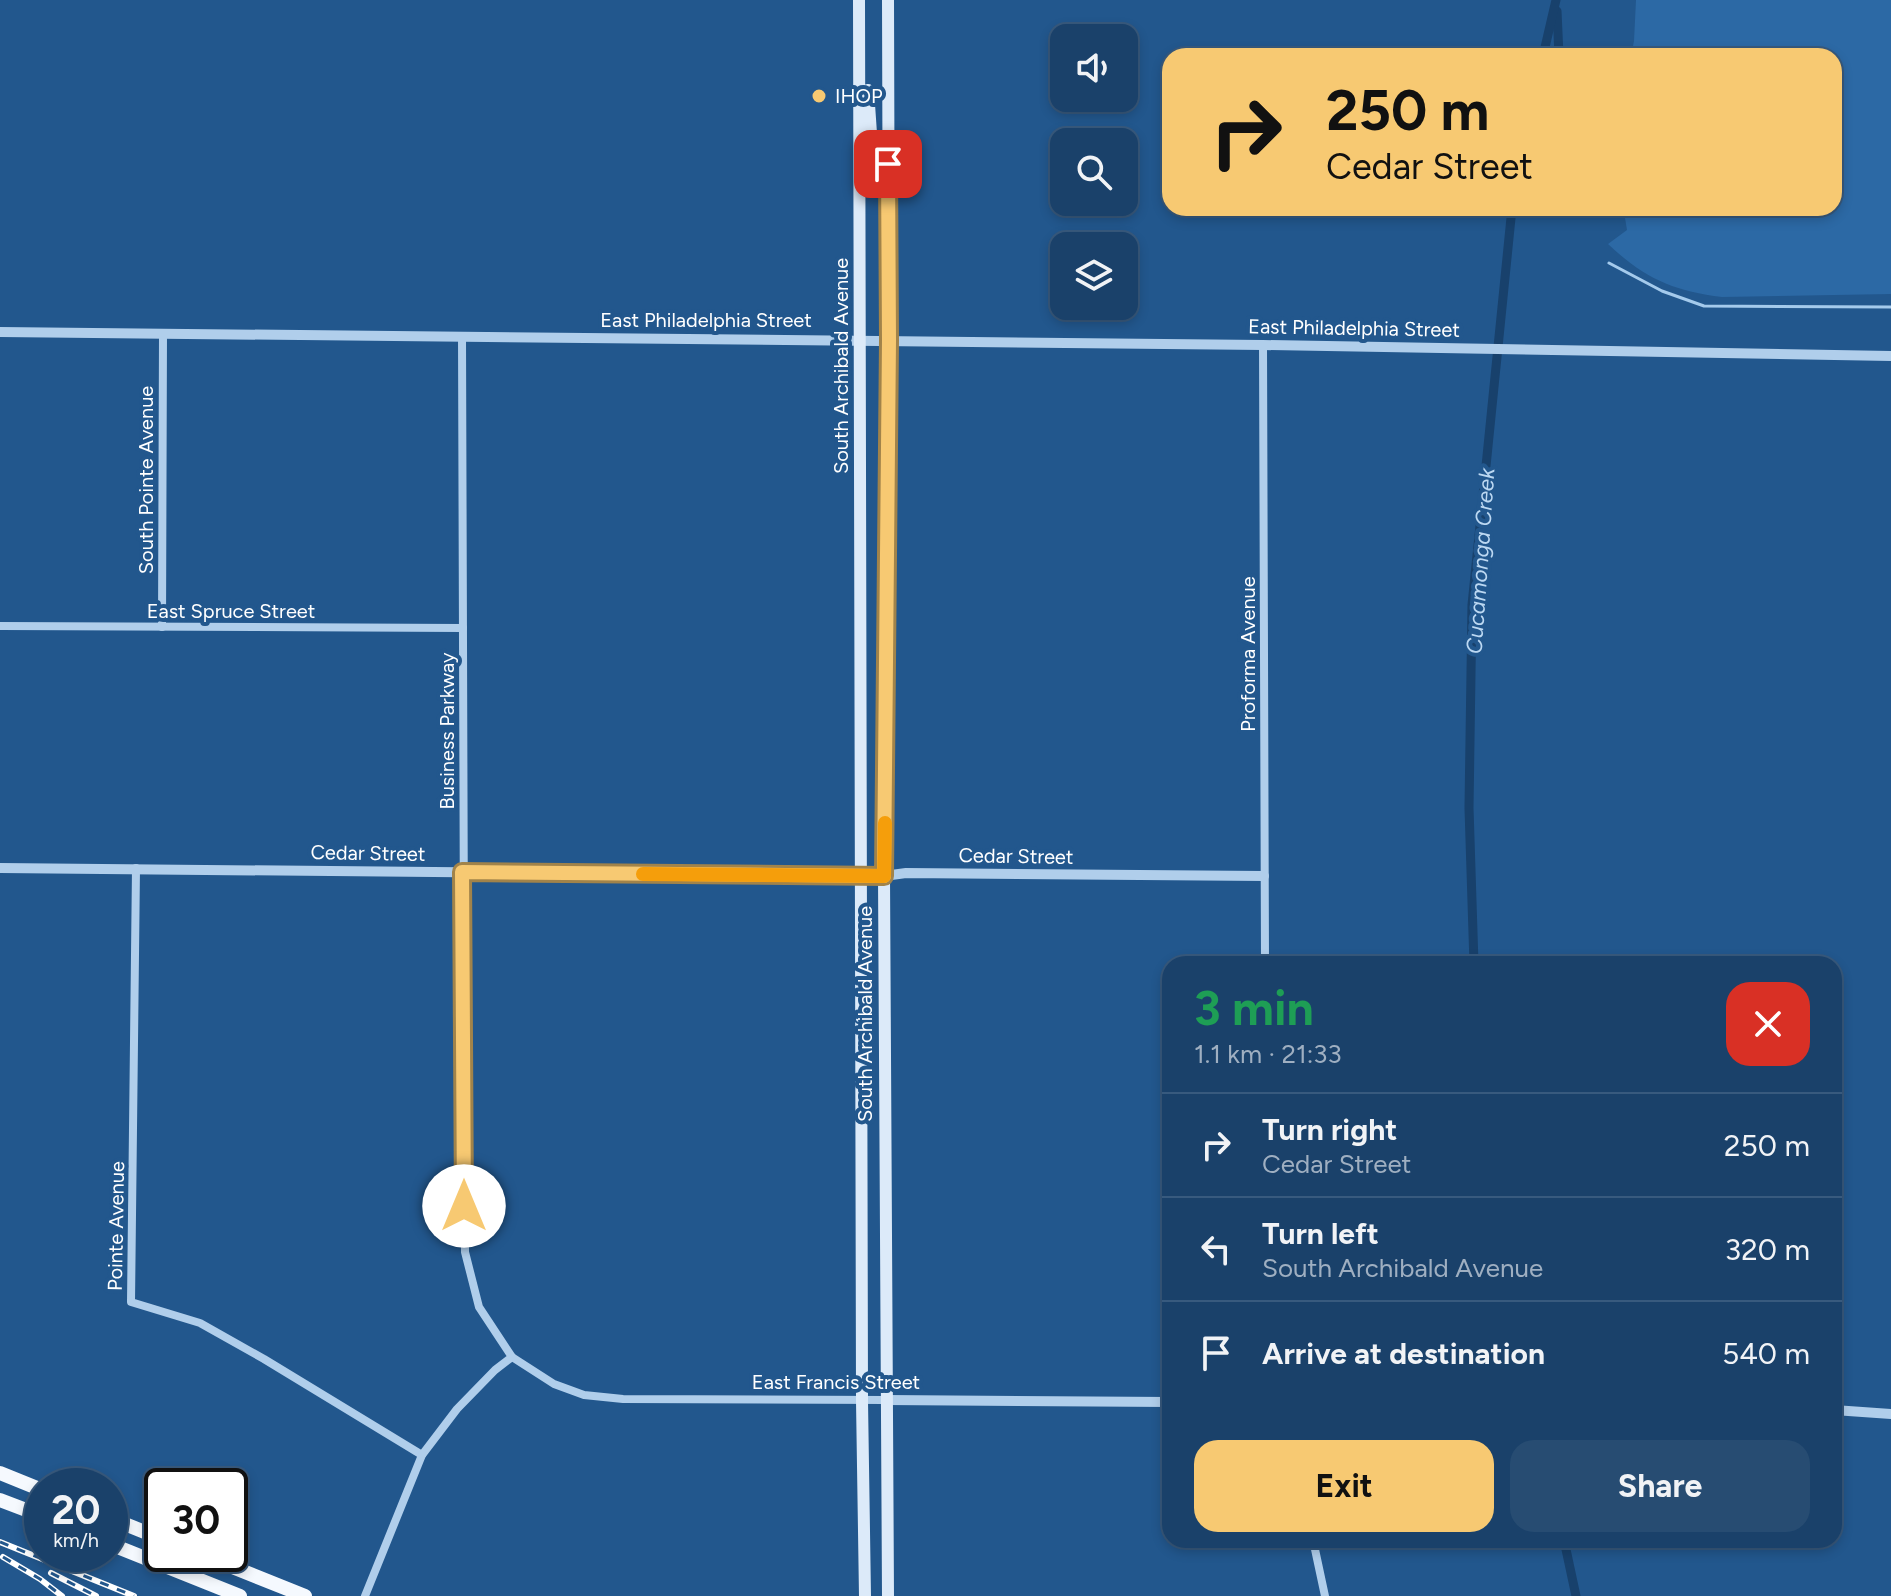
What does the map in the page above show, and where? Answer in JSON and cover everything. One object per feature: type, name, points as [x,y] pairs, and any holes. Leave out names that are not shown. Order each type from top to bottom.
[{"type":"main road","name":"South Archibald Avenue","points":[[859,0],[865,1596]]},
{"type":"main road","name":"South Archibald Avenue","points":[[888,0],[889,340],[884,876],[888,1596]]},
{"type":"main road","points":[[860,49],[867,85],[874,177],[879,186],[888,192]]},
{"type":"main road","points":[[0,1473],[24,1483]]},
{"type":"main road","points":[[0,1500],[24,1509]]},
{"type":"main road","points":[[128,1551],[240,1596]]},
{"type":"main road","points":[[245,1572],[305,1596]]},
{"type":"street","name":"East Philadelphia Street","points":[[0,332],[889,340],[1891,356]]},
{"type":"street","name":"South Pointe Avenue","points":[[162,627],[163,334]]},
{"type":"street","name":"Business Parkway","points":[[462,336],[465,1252],[479,1307],[512,1357]]},
{"type":"street","name":"Proforma Avenue","points":[[1263,345],[1265,956]]},
{"type":"street","name":"East Spruce Street","points":[[0,626],[463,628]]},
{"type":"street","name":"Cedar Street","points":[[0,868],[861,876],[906,873],[1264,876]]},
{"type":"street","name":"Pointe Avenue","points":[[136,868],[131,1302],[200,1323],[422,1455]]},
{"type":"street","points":[[365,1596],[422,1455],[457,1409],[512,1357]]},
{"type":"street","name":"East Francis Street","points":[[512,1357],[554,1384],[584,1395],[623,1399],[1162,1402]]},
{"type":"street","points":[[1842,1411],[1891,1414]]},
{"type":"street","points":[[1315,1548],[1325,1596]]},
{"type":"shaded area","points":[[1636,0],[1891,0],[1891,294],[1722,297],[1705,294],[1660,281],[1634,266],[1608,244],[1627,230],[1625,216],[1842,216],[1842,48],[1633,48]]},
{"type":"waterway","name":"Cucamonga Creek","points":[[1545,48],[1556,0]]},
{"type":"waterway","name":"Cucamonga Creek","points":[[1557,11],[1559,48]]},
{"type":"waterway","name":"Cucamonga Creek","points":[[1474,956],[1469,808],[1472,605],[1511,216]]},
{"type":"waterway","points":[[1609,263],[1662,291],[1704,306],[1891,307]]},
{"type":"waterway","name":"Cucamonga Creek","points":[[1566,1548],[1576,1596]]},
{"type":"railway","points":[[0,1542],[134,1596]]},
{"type":"railway","points":[[3,1557],[62,1596]]},
{"type":"railway","points":[[51,1573],[96,1596]]},
{"type":"slow traffic","points":[[643,874],[884,876],[885,823]]},
{"type":"place","name":"IHOP","points":[[819,96]]},
{"type":"route","points":[[464,1206],[462,872],[884,876],[888,164]]}]
